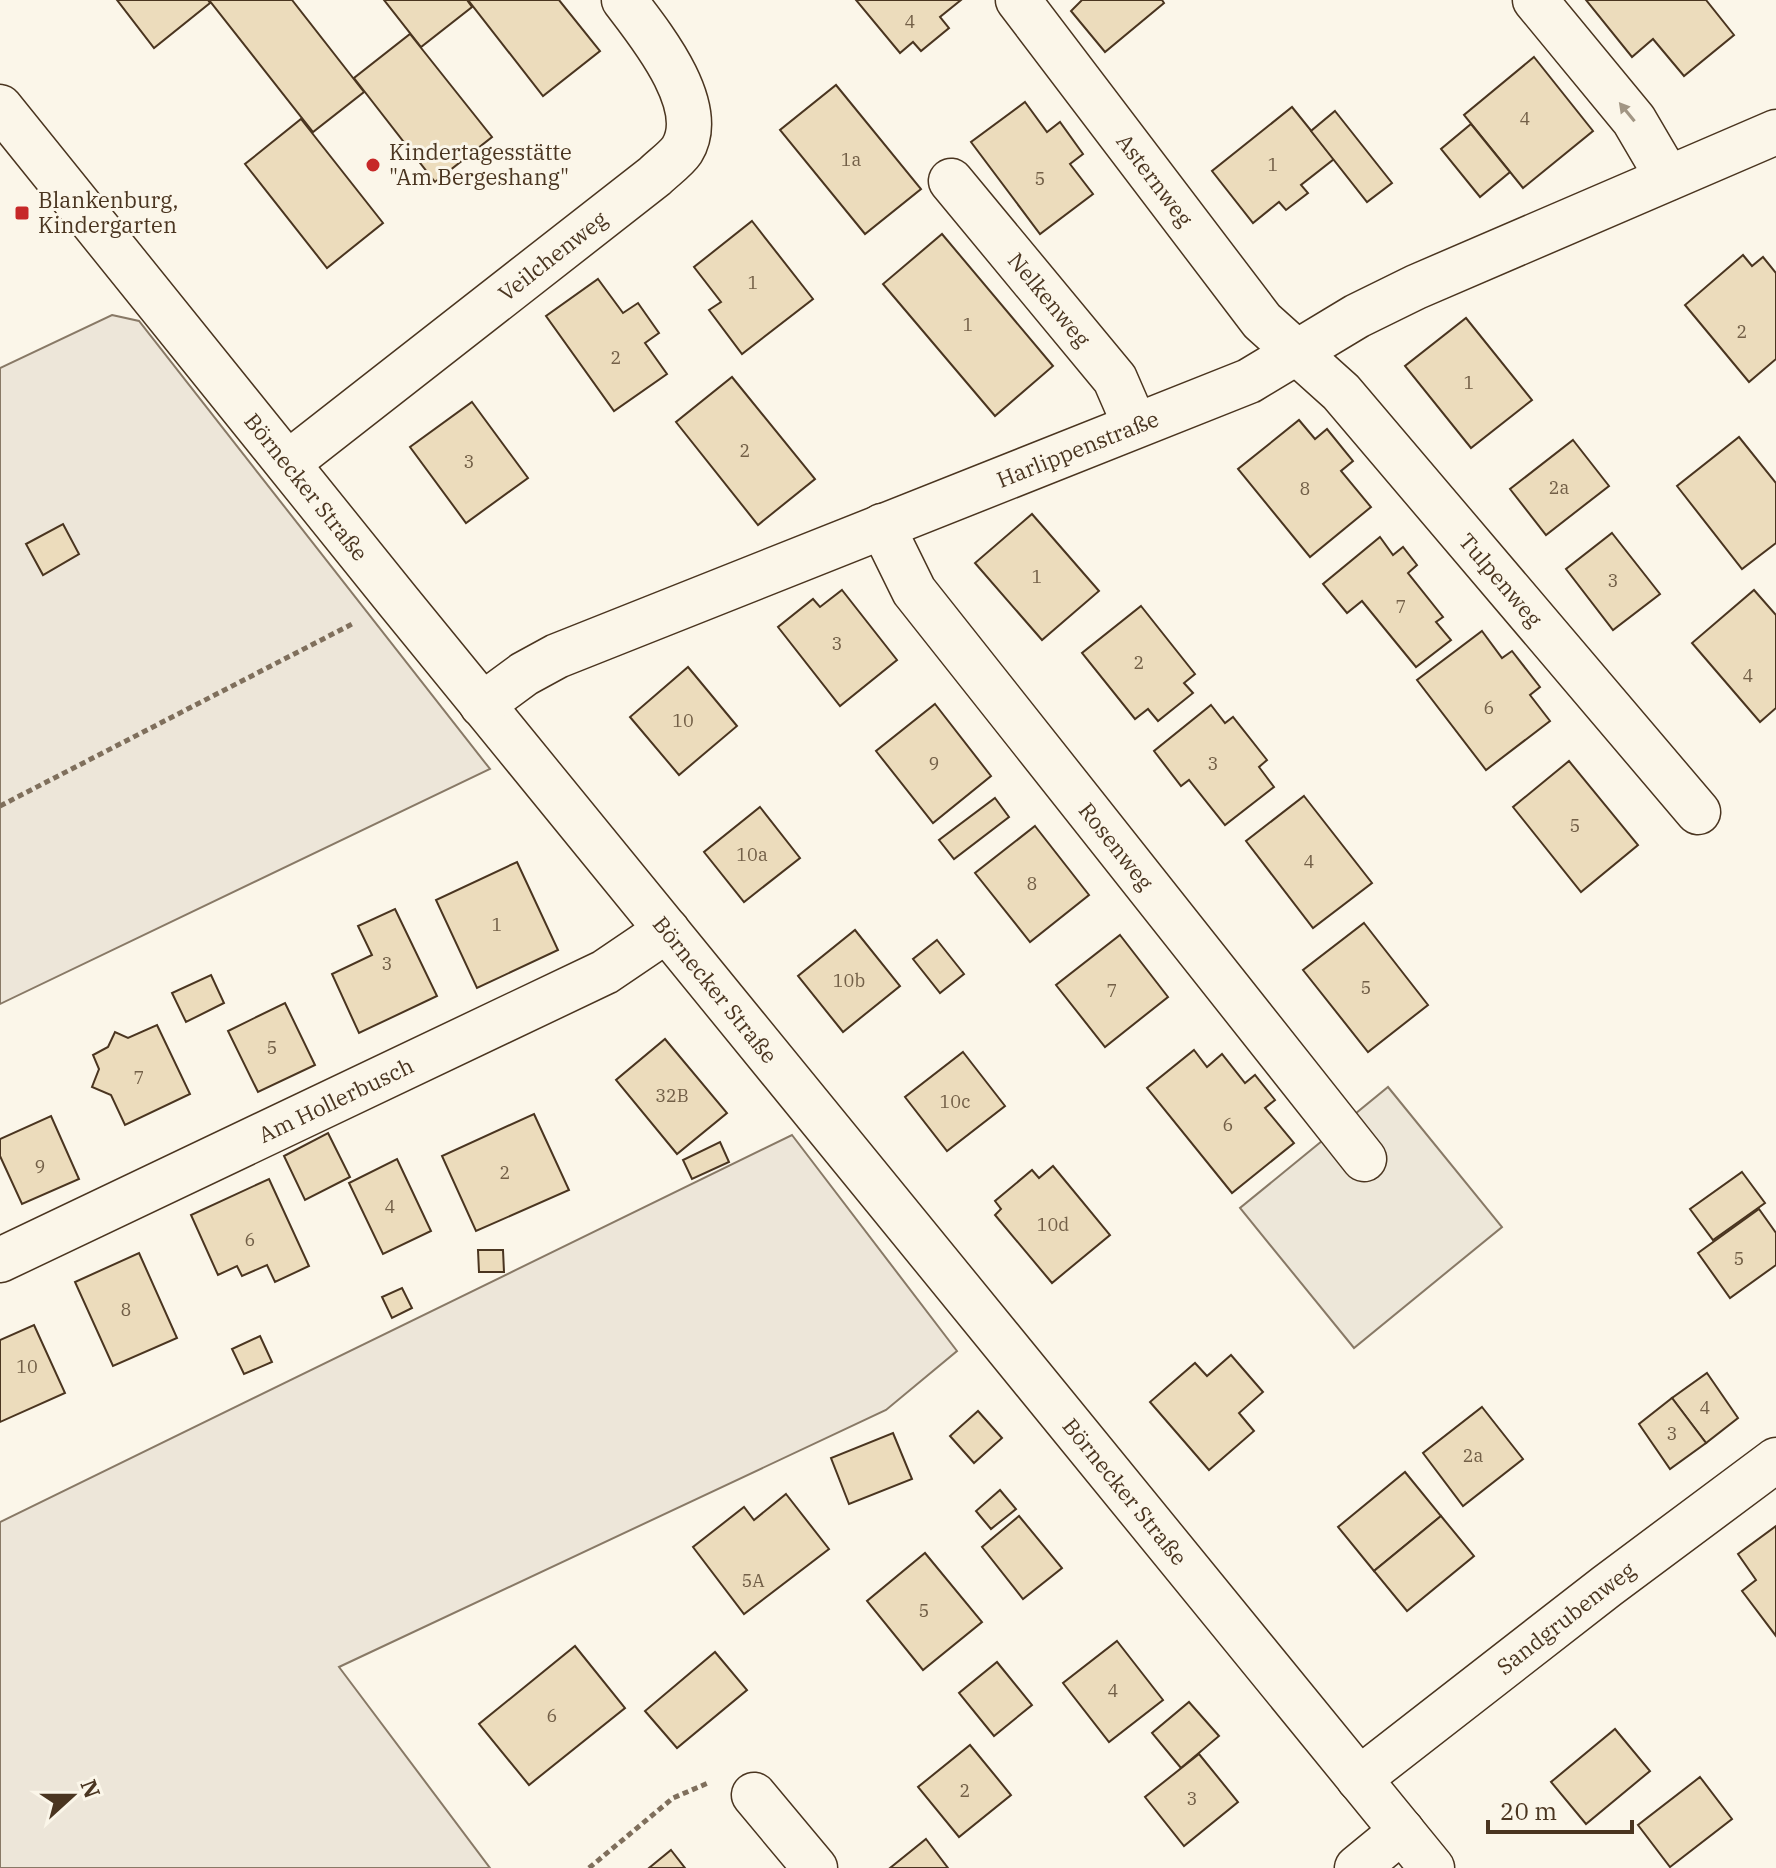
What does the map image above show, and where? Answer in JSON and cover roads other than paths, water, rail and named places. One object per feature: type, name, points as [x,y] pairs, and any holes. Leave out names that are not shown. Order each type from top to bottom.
[{"type":"street","name":"Veilchenweg","points":[[288,463],[655,176],[682,150],[691,122],[682,90],[656,41],[624,0]]},
{"type":"street","name":"Asternweg","points":[[1018,0],[1262,321],[1296,355]]},
{"type":"street","points":[[1535,0],[1634,120],[1668,178]]},
{"type":"street","name":"Börnecker Straße","points":[[0,107],[482,705],[1432,1868]]},
{"type":"street","name":"Harlippenstraße","points":[[482,705],[557,656],[1249,381],[1357,316],[1416,287],[1776,132]]},
{"type":"street","name":"Nelkenweg","points":[[951,181],[1115,379],[1135,425]]},
{"type":"street","name":"Tulpenweg","points":[[1296,355],[1341,392],[1698,812]]},
{"type":"street","name":"Rosenweg","points":[[882,526],[914,591],[1364,1159]]},
{"type":"street","name":"Am Hollerbusch","points":[[0,1260],[605,972],[667,930]]},
{"type":"street","name":"Sandgrubenweg","points":[[1359,1779],[1607,1586],[1776,1460]]},
{"type":"street","points":[[754,1795],[815,1868]]},
{"type":"street","points":[[1357,1868],[1402,1831]]},
{"type":"place","name":"Kindertagesstätte \"Am Bergeshang\"","points":[[373,165]]},
{"type":"place","name":"Blankenburg, Kindergarten","points":[[22,213]]}]
